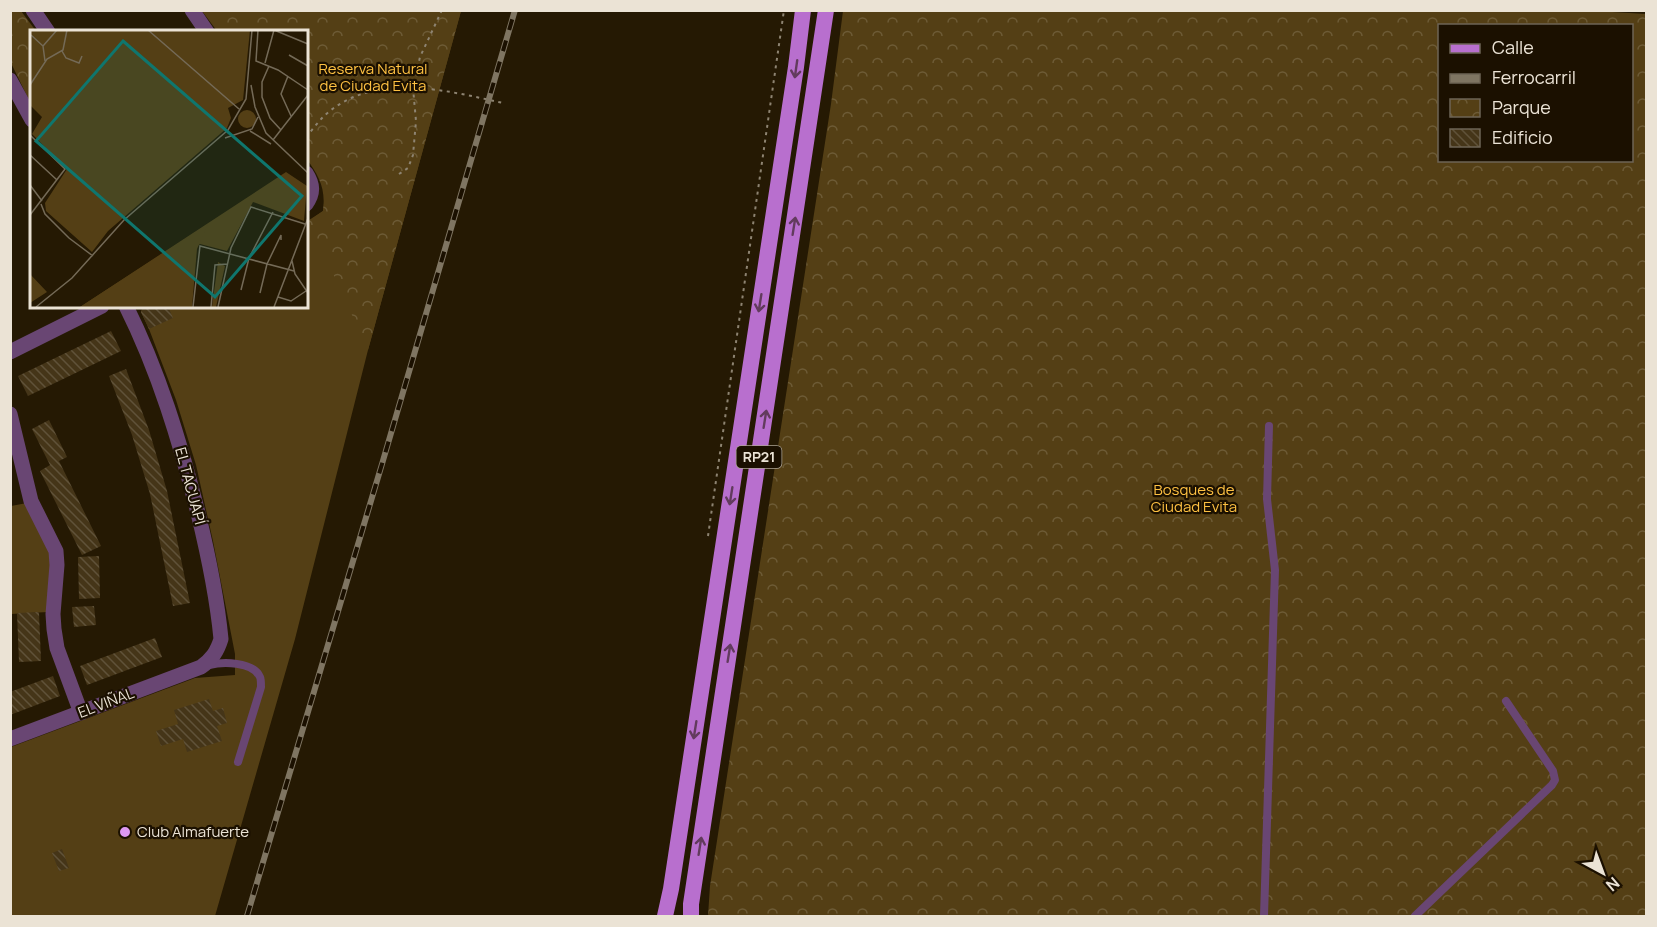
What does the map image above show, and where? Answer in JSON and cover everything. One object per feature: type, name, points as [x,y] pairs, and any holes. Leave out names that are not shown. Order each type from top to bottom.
[{"type":"main road","name":"RP21","points":[[665,916],[671,889],[803,10]]},
{"type":"main road","name":"RP21","points":[[691,916],[826,10]]},
{"type":"street","points":[[33,10],[47,30]]},
{"type":"street","points":[[192,10],[206,30]]},
{"type":"street","points":[[10,80],[30,116]]},
{"type":"street","points":[[308,178],[312,187],[312,195],[308,201]]},
{"type":"street","points":[[10,352],[98,308]]},
{"type":"street","name":"EL TACUAPÍ","points":[[127,308],[139,332],[167,404],[186,465],[205,543],[221,639],[218,651],[201,667]]},
{"type":"street","points":[[10,414],[32,501],[56,551],[57,565],[52,614],[54,629],[57,648],[81,713]]},
{"type":"street","name":"EL VIÑAL","points":[[10,740],[201,667]]},
{"type":"lane","points":[[1264,916],[1275,570],[1267,499],[1269,426]]},
{"type":"lane","points":[[201,667],[220,662],[235,664],[247,666],[261,677],[261,687],[238,762]]},
{"type":"lane","points":[[1415,916],[1555,780],[1553,771],[1506,700]]},
{"type":"path","points":[[399,174],[408,168],[413,155],[416,121],[413,88],[420,57],[442,10]]},
{"type":"path","points":[[708,538],[784,10]]},
{"type":"path","points":[[308,135],[325,115],[351,98],[375,90],[413,88],[444,90],[503,103]]},
{"type":"green space","name":"Bosques de Ciudad Evita","points":[[1578,10],[1646,14],[1646,916],[708,916],[710,886],[831,104],[843,11]]},
{"type":"green space","points":[[11,11],[21,11],[35,30],[30,30],[30,102],[11,63]]},
{"type":"green space","name":"Reserva Natural de Ciudad Evita","points":[[202,11],[461,11],[368,350],[309,221],[323,211],[324,203],[320,183],[308,161],[308,30],[216,30]]},
{"type":"green space","points":[[461,11],[368,350],[295,639],[215,916],[11,916],[11,747],[195,678],[235,675],[235,654],[196,465],[176,400],[141,312],[142,308],[308,308],[308,221],[323,211],[325,195]]},
{"type":"green space","points":[[27,503],[52,553],[48,612],[11,614],[11,506]]},
{"type":"building","points":[[142,308],[169,308],[173,318],[149,329],[141,312]]},
{"type":"building","points":[[111,331],[121,351],[28,396],[18,376]]},
{"type":"building","points":[[126,369],[149,430],[167,491],[190,603],[173,606],[150,494],[132,435],[109,376]]},
{"type":"building","points":[[49,420],[67,457],[59,461],[101,546],[82,555],[40,471],[50,465],[32,429]]},
{"type":"building","points":[[99,556],[100,598],[79,599],[78,557]]},
{"type":"building","points":[[94,606],[96,625],[74,627],[72,607]]},
{"type":"building","points":[[39,612],[41,661],[19,662],[17,613]]},
{"type":"building","points":[[155,638],[162,657],[87,685],[80,666]]},
{"type":"building","points":[[53,676],[60,696],[10,715],[10,692]]},
{"type":"building","points":[[209,699],[213,711],[223,708],[227,723],[217,726],[222,741],[187,752],[183,739],[161,746],[156,731],[178,724],[174,710]]},
{"type":"building","points":[[62,849],[69,868],[59,871],[52,853]]},
{"type":"railway","points":[[247,916],[515,10]]},
{"type":"place","name":"Club Almafuerte","points":[[125,832]]}]
